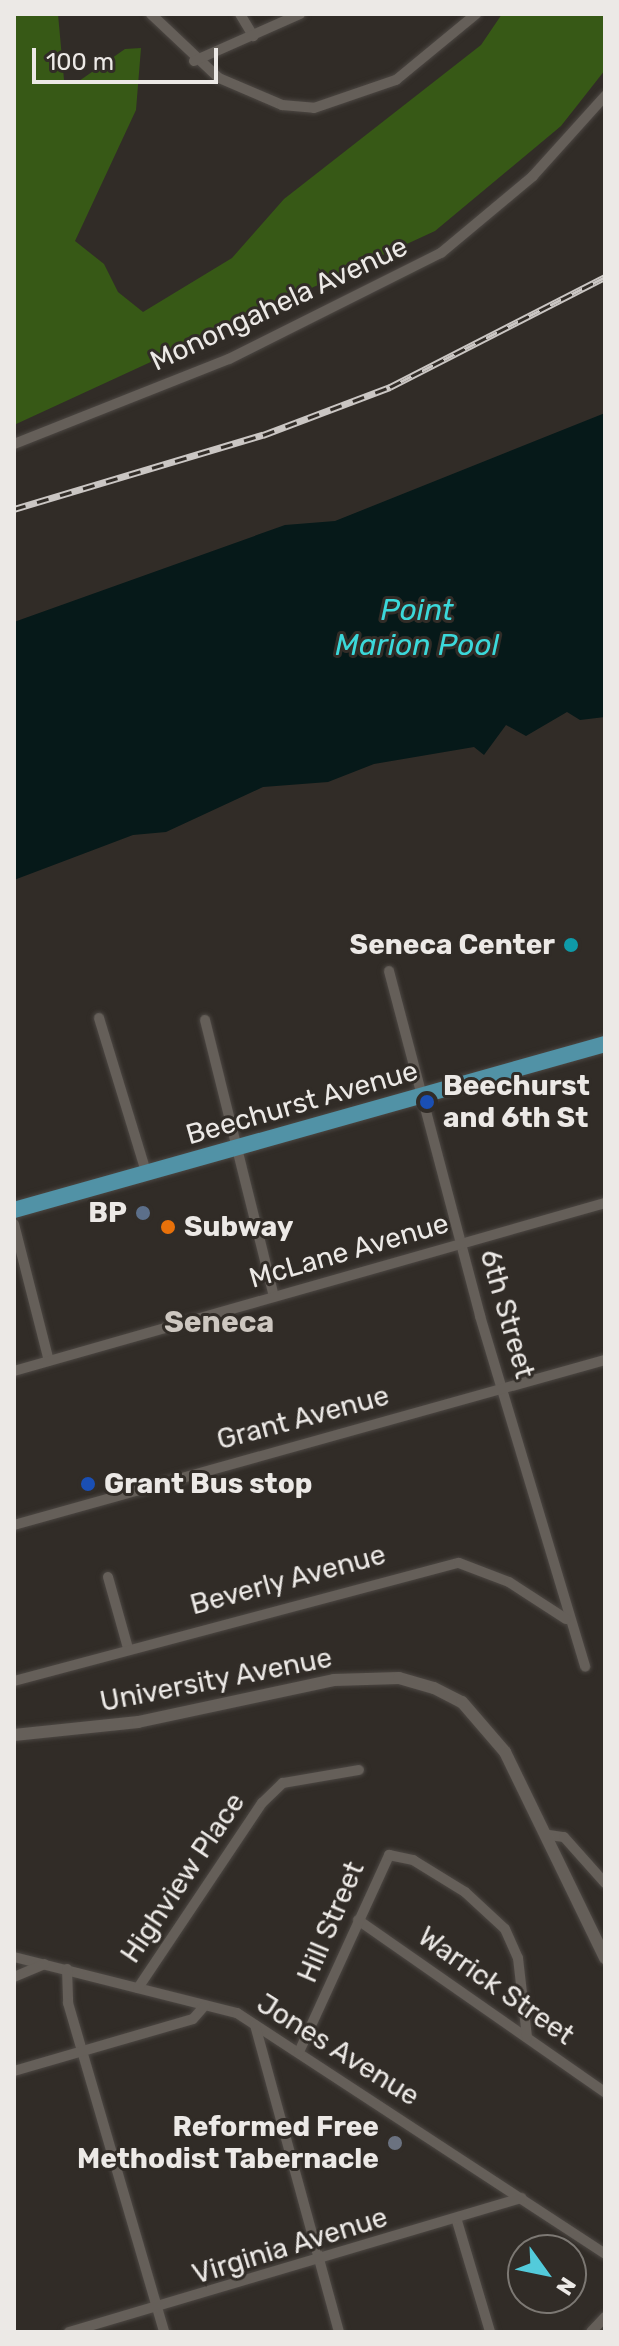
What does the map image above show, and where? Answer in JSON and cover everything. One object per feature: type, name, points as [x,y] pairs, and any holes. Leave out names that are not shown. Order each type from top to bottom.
[{"type":"main road","name":"Beechurst Avenue","points":[[14,1210],[233,1151],[419,1095],[605,1044]]},
{"type":"street","points":[[151,14],[194,61],[246,93],[314,108],[396,80],[476,14]]},
{"type":"street","points":[[240,14],[253,36]]},
{"type":"street","points":[[194,61],[300,14]]},
{"type":"street","name":"Monongahela Avenue","points":[[14,444],[229,359],[441,253],[533,176],[605,96]]},
{"type":"street","name":"6th Street","points":[[389,971],[419,1095],[461,1244],[561,1571],[566,1619],[585,1667]]},
{"type":"street","points":[[99,1018],[147,1175]]},
{"type":"street","points":[[205,1020],[233,1151],[274,1297]]},
{"type":"street","name":"McLane Avenue","points":[[14,1371],[605,1203]]},
{"type":"street","points":[[14,1224],[49,1361]]},
{"type":"street","name":"Grant Avenue","points":[[14,1525],[605,1360]]},
{"type":"street","name":"Beverly Avenue","points":[[14,1681],[128,1648],[459,1563],[509,1582],[566,1619]]},
{"type":"street","points":[[108,1577],[128,1648]]},
{"type":"street","name":"University Avenue","points":[[14,1735],[138,1722],[334,1680],[399,1678],[462,1702],[488,1726],[549,1835],[605,1958]]},
{"type":"street","name":"Highview Place","points":[[138,1988],[262,1803],[283,1783],[359,1770]]},
{"type":"street","points":[[549,1835],[564,1837],[605,1883]]},
{"type":"street","name":"Hill Street","points":[[299,2052],[389,1855],[413,1860],[465,1892],[505,1929],[518,1958],[527,2037]]},
{"type":"street","name":"Warrick Street","points":[[358,1920],[605,2092]]},
{"type":"street","name":"Jones Avenue","points":[[14,1957],[205,2005],[255,2025],[605,2254]]},
{"type":"street","points":[[14,1977],[44,1964]]},
{"type":"street","points":[[67,1969],[82,2052],[164,2332]]},
{"type":"street","points":[[14,2071],[193,2019],[205,2005]]},
{"type":"street","points":[[255,2025],[339,2332]]},
{"type":"street","name":"Virginia Avenue","points":[[69,2332],[318,2263],[522,2198]]},
{"type":"street","points":[[457,2221],[490,2332]]},
{"type":"street","points":[[591,2332],[605,2317]]},
{"type":"green space","points":[[14,14],[58,14],[64,80],[79,81],[125,49],[141,48],[136,110],[75,241],[104,264],[118,292],[143,312],[232,258],[284,199],[481,45],[502,14],[605,14],[605,70],[561,126],[435,231],[14,425]]},
{"type":"water","name":"Point Marion Pool","points":[[605,413],[605,717],[580,720],[567,712],[526,736],[506,725],[484,755],[474,747],[374,764],[328,782],[263,787],[166,832],[133,835],[14,880],[14,622],[285,525],[335,521]]},
{"type":"railway","points":[[14,509],[263,435],[390,387],[605,277]]},
{"type":"place","name":"Seneca Center","points":[[571,945]]},
{"type":"place","name":"Beechurst and 6th St","points":[[427,1102]]},
{"type":"place","name":"BP","points":[[143,1213]]},
{"type":"place","name":"Subway","points":[[168,1227]]},
{"type":"place","name":"Grant Bus stop","points":[[88,1484]]},
{"type":"place","name":"Reformed Free Methodist Tabernacle","points":[[395,2143]]},
{"type":"district","name":"Seneca","points":[[219,1322]]}]
